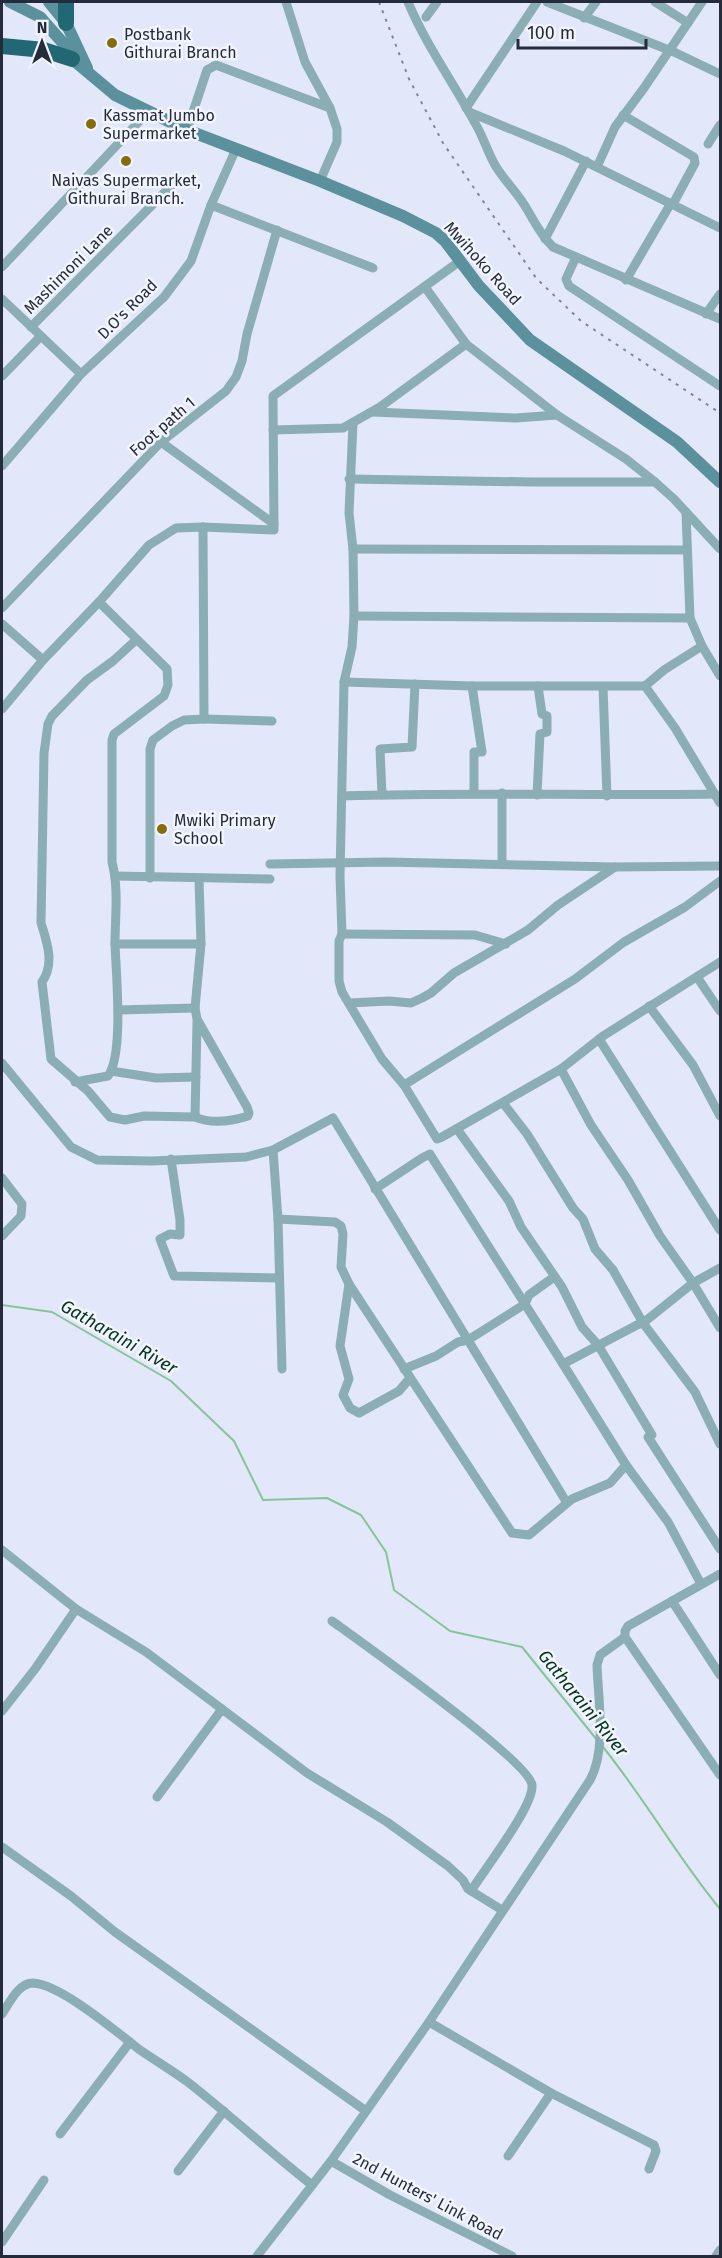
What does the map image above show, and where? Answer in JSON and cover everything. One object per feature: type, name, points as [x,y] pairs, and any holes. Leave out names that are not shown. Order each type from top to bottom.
[{"type":"highway","points":[[66,2],[66,23]]},
{"type":"highway","points":[[2,46],[44,51],[72,59]]},
{"type":"street","points":[[2,3],[8,2]]},
{"type":"street","name":"Mwihoko Road","points":[[8,2],[40,17],[63,43],[72,59],[115,95],[187,130],[280,164],[428,228],[445,241],[479,286],[530,339],[677,442],[720,482]]},
{"type":"street","name":"Mwihoko Road","points":[[49,2],[66,23],[90,75]]},
{"type":"street","points":[[286,2],[305,62],[330,108],[337,129],[337,142],[320,181]]},
{"type":"street","points":[[408,2],[447,78],[467,110],[495,167],[525,206],[534,226],[542,232],[545,239],[553,247],[720,319]]},
{"type":"street","points":[[426,17],[437,2]]},
{"type":"street","points":[[467,110],[537,2]]},
{"type":"street","points":[[547,2],[670,51],[720,74]]},
{"type":"street","points":[[584,18],[596,2]]},
{"type":"street","points":[[655,2],[688,23]]},
{"type":"street","points":[[597,167],[615,127],[702,2]]},
{"type":"street","points":[[187,130],[207,70],[216,65],[330,108]]},
{"type":"street","points":[[467,110],[586,161],[720,228]]},
{"type":"street","points":[[2,267],[148,112]]},
{"type":"street","points":[[623,116],[694,157],[695,163],[626,279]]},
{"type":"street","points":[[708,144],[720,125]]},
{"type":"street","name":"D.O's Road","points":[[2,466],[81,374],[164,297],[191,261],[211,205],[236,149]]},
{"type":"street","points":[[545,239],[586,161]]},
{"type":"street","name":"Mashimoni Lane","points":[[31,327],[177,180]]},
{"type":"street","points":[[211,205],[373,268]]},
{"type":"street","name":"Foot path 1","points":[[2,608],[161,442],[226,391],[236,377],[277,230]]},
{"type":"street","points":[[576,256],[566,279],[569,286],[720,386]]},
{"type":"street","points":[[2,709],[43,660],[156,538],[176,528],[274,530],[273,396],[275,393],[460,261]]},
{"type":"street","points":[[425,287],[466,344],[557,415],[626,459],[655,482],[720,549]]},
{"type":"street","points":[[706,314],[720,294]]},
{"type":"street","points":[[2,299],[81,374]]},
{"type":"street","points":[[2,376],[40,337]]},
{"type":"street","points":[[273,430],[343,428],[370,412],[466,344]]},
{"type":"street","points":[[370,412],[516,418],[557,415]]},
{"type":"street","points":[[353,423],[349,513],[353,549],[354,616],[352,647],[344,682],[342,934],[339,941],[339,981],[342,992],[382,1059],[404,1085],[437,1139],[561,1069],[599,1039],[720,963]]},
{"type":"street","points":[[161,442],[274,524]]},
{"type":"street","points":[[349,478],[655,482]]},
{"type":"street","points":[[686,512],[690,618],[702,646],[720,676]]},
{"type":"street","points":[[203,527],[204,719]]},
{"type":"street","points":[[353,549],[687,550]]},
{"type":"street","points":[[75,1082],[108,1076],[111,1071],[118,1010],[115,944],[116,876],[112,862],[111,740],[114,734],[164,696],[168,685],[167,669],[99,602]]},
{"type":"street","points":[[354,616],[690,618]]},
{"type":"street","points":[[2,624],[43,660]]},
{"type":"street","points":[[136,640],[114,661],[87,680],[52,716],[48,724],[44,762],[41,923],[48,946],[48,974],[42,982],[51,1059],[88,1091],[110,1117],[125,1120],[144,1116],[234,1120],[248,1116],[249,1113],[197,1019]]},
{"type":"street","points":[[344,682],[471,686],[645,686],[664,670],[702,646]]},
{"type":"street","points":[[382,795],[380,749],[412,747],[415,684]]},
{"type":"street","points":[[471,686],[482,752],[474,752],[474,794]]},
{"type":"street","points":[[537,795],[540,734],[547,732],[547,716],[542,714],[538,686]]},
{"type":"street","points":[[645,686],[675,728],[720,803]]},
{"type":"street","points":[[603,687],[607,796]]},
{"type":"street","points":[[150,878],[150,748],[153,740],[184,720],[272,721]]},
{"type":"street","points":[[342,796],[502,793],[607,796],[715,794]]},
{"type":"street","points":[[502,793],[502,864]]},
{"type":"street","points":[[270,864],[720,866]]},
{"type":"street","points":[[349,1004],[389,1001],[411,1003],[431,993],[454,973],[528,930],[558,905],[615,867]]},
{"type":"street","points":[[116,876],[270,879]]},
{"type":"street","points":[[195,1117],[197,1019],[195,1008],[201,944],[199,879]]},
{"type":"street","points":[[404,1085],[575,979],[624,942],[685,907],[720,881]]},
{"type":"street","points":[[342,934],[475,935],[506,944]]},
{"type":"street","points":[[115,944],[201,944]]},
{"type":"street","points":[[697,977],[720,1011]]},
{"type":"street","points":[[649,1006],[693,1065],[720,1116]]},
{"type":"street","points":[[118,1010],[195,1008]]},
{"type":"street","points":[[599,1039],[720,1230]]},
{"type":"street","points":[[2,1063],[71,1147],[97,1160],[111,1162],[246,1157],[273,1150],[333,1118],[567,1503]]},
{"type":"street","points":[[561,1069],[591,1125],[720,1328]]},
{"type":"street","points":[[111,1071],[156,1077],[196,1077]]},
{"type":"street","points":[[502,1103],[528,1134],[573,1208],[583,1219],[595,1249],[613,1270],[643,1323],[695,1392],[720,1443]]},
{"type":"street","points":[[457,1129],[509,1200],[521,1227],[562,1287],[582,1327],[598,1345],[652,1435],[648,1437],[720,1549]]},
{"type":"street","points":[[273,1150],[278,1219],[282,1369]]},
{"type":"street","points":[[375,1189],[430,1154],[626,1465],[668,1522],[701,1584]]},
{"type":"street","points":[[171,1159],[180,1235],[170,1234],[160,1239],[174,1276],[279,1278]]},
{"type":"street","points":[[2,1178],[22,1204],[21,1216],[2,1236]]},
{"type":"street","points":[[278,1219],[335,1222],[341,1226],[343,1234],[341,1267],[349,1284],[512,1533],[529,1535],[572,1499],[610,1483],[626,1465]]},
{"type":"street","points":[[563,1364],[643,1323],[693,1283],[720,1268]]},
{"type":"street","points":[[349,1284],[340,1346],[349,1379],[343,1395],[347,1405],[359,1413],[399,1391],[407,1373],[458,1342],[468,1340],[525,1304],[529,1295],[554,1276]]},
{"type":"street","points":[[2,1550],[76,1609],[146,1652],[307,1773],[387,1822],[448,1866],[471,1891],[502,1910]]},
{"type":"street","points":[[720,1574],[624,1630],[625,1637],[720,1775]]},
{"type":"street","points":[[672,1601],[720,1675]]},
{"type":"street","points":[[2,1711],[35,1670],[76,1609]]},
{"type":"street","points":[[332,1621],[481,1732],[526,1773],[532,1784],[531,1798],[523,1814],[471,1891]]},
{"type":"street","points":[[257,2256],[331,2161],[429,2022],[595,1772],[600,1735],[597,1665],[600,1655],[625,1637]]},
{"type":"street","points":[[157,1797],[222,1709]]},
{"type":"street","points":[[2,1847],[71,1896],[115,1932],[366,2111]]},
{"type":"street","points":[[2,2014],[22,1988],[30,1983],[47,1986],[69,1998],[188,2082],[312,2185]]},
{"type":"street","points":[[429,2022],[551,2093],[654,2145],[656,2151],[649,2169]]},
{"type":"street","points":[[60,2134],[130,2042]]},
{"type":"street","points":[[508,2156],[551,2093]]},
{"type":"street","points":[[178,2171],[224,2111]]},
{"type":"street","name":"2nd Hunters' Link Road","points":[[331,2161],[390,2195],[512,2256]]},
{"type":"street","points":[[2,2242],[44,2180]]},
{"type":"street","points":[[716,2256],[720,2250]]},
{"type":"waterway","name":"Gatharaini River","points":[[2,1305],[52,1312],[171,1381],[234,1441],[263,1500],[327,1498],[361,1515],[386,1552],[394,1590],[450,1631],[522,1647],[597,1740]]},
{"type":"waterway","name":"Gatharaini River","points":[[603,1747],[720,1909]]},
{"type":"railway","points":[[379,2],[409,79],[443,143],[536,278],[581,321],[720,413]]},
{"type":"place","name":"Postbank Githurai Branch","points":[[112,43]]},
{"type":"place","name":"Kassmat Jumbo Supermarket","points":[[91,124]]},
{"type":"place","name":"Naivas Supermarket, Githurai Branch.","points":[[126,161]]},
{"type":"place","name":"Mwiki Primary School","points":[[162,829]]}]
